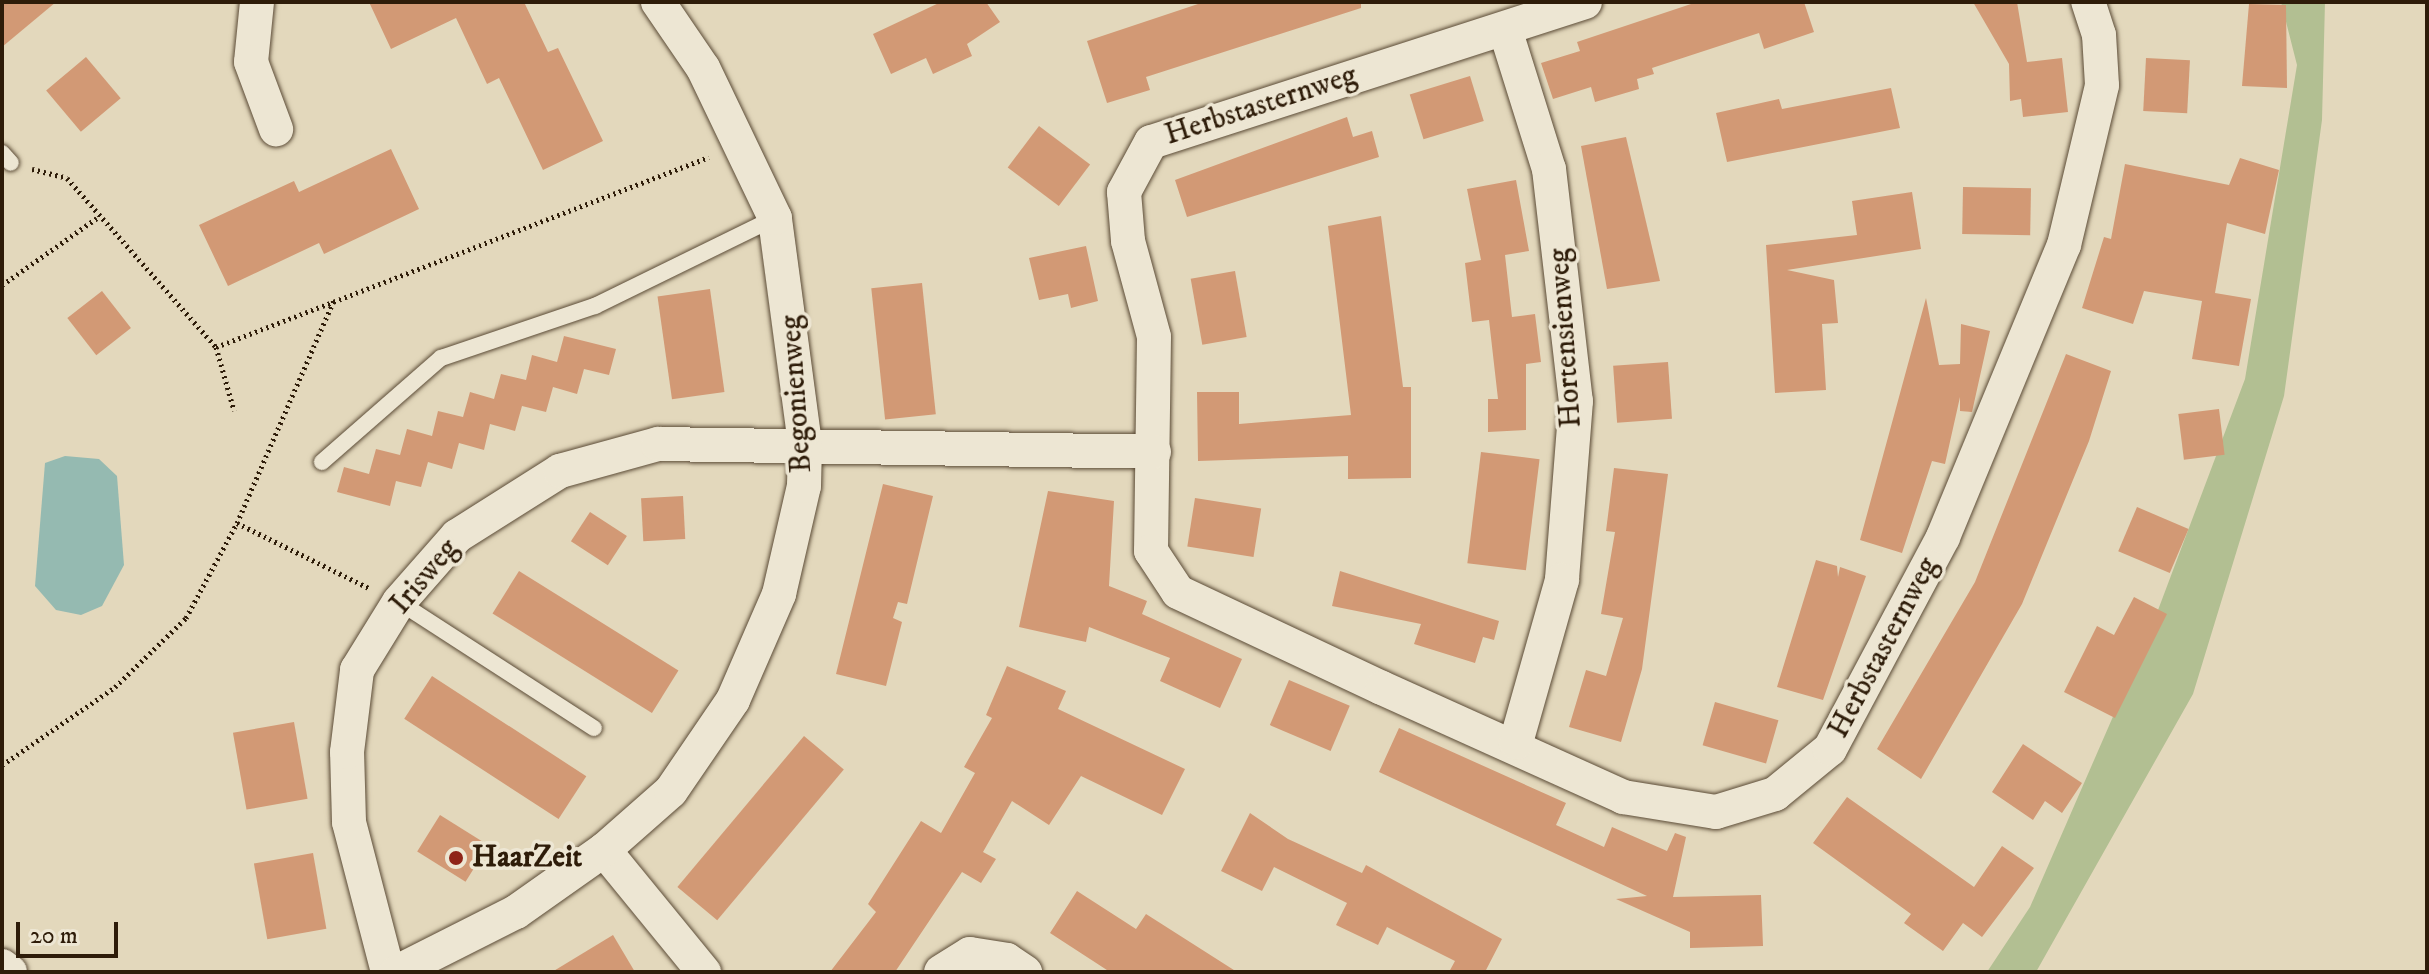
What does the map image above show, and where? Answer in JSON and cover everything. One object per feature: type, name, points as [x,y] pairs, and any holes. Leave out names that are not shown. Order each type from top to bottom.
[{"type":"street","points":[[257,2],[251,62],[276,129]]},
{"type":"street","name":"Herbstasternweg","points":[[1585,2],[1151,142],[1124,192],[1128,241],[1154,337],[1151,551],[1178,592],[1516,743],[1623,797],[1716,812],[1775,794],[1830,749],[1943,537],[2064,245],[2102,85],[2099,35],[2088,2]]},
{"type":"street","name":"Begonienweg","points":[[397,972],[516,912],[604,850],[671,791],[733,700],[779,594],[804,486],[805,444],[775,218],[744,144],[666,4]]},
{"type":"street","name":"Hortensienweg","points":[[1505,29],[1549,169],[1576,401],[1562,580],[1516,743]]},
{"type":"street","name":"Irisweg","points":[[388,972],[349,822],[347,752],[357,670],[399,602],[457,536],[560,471],[658,444],[805,444]]},
{"type":"street","points":[[805,444],[1154,452]]},
{"type":"street","points":[[604,850],[704,972]]},
{"type":"street","points":[[941,972],[970,954],[1007,960],[1025,972]]},
{"type":"street","points":[[2,966],[10,972]]},
{"type":"lane","points":[[322,462],[441,358],[595,306],[775,218]]},
{"type":"lane","points":[[399,602],[594,728]]},
{"type":"path","points":[[216,347],[744,144]]},
{"type":"path","points":[[6,158],[67,178],[97,218],[216,347],[234,410]]},
{"type":"path","points":[[2,285],[97,218]]},
{"type":"path","points":[[2,765],[115,687],[186,618],[237,523],[334,300]]},
{"type":"path","points":[[237,523],[399,602]]},
{"type":"green space","points":[[2281,2],[2325,2],[2322,120],[2284,396],[2193,694],[2036,972],[1987,972],[2030,907],[2149,634],[2245,379],[2297,65]]},
{"type":"water","points":[[65,456],[99,459],[117,476],[124,565],[102,606],[81,615],[56,610],[35,586],[45,463]]},
{"type":"building","points":[[2,2],[56,2],[2,47]]},
{"type":"building","points":[[369,2],[524,2],[548,52],[558,48],[603,141],[543,170],[499,78],[487,84],[456,18],[391,49]]},
{"type":"building","points":[[941,2],[986,2],[1000,22],[967,44],[972,56],[933,74],[926,58],[891,74],[873,34]]},
{"type":"building","points":[[1204,2],[1361,2],[1361,8],[1146,77],[1150,90],[1107,103],[1087,41]]},
{"type":"building","points":[[1697,2],[1804,2],[1814,32],[1764,49],[1759,33],[1652,68],[1654,74],[1637,79],[1639,89],[1595,102],[1591,87],[1553,99],[1541,63],[1580,51],[1577,42]]},
{"type":"building","points":[[1973,2],[2017,2],[2027,62],[2062,58],[2068,112],[2023,117],[2021,99],[2010,101],[2009,64]]},
{"type":"building","points":[[2249,4],[2286,5],[2287,88],[2242,86]]},
{"type":"building","points":[[86,57],[121,98],[81,132],[46,90]]},
{"type":"building","points":[[2146,58],[2190,60],[2187,113],[2143,111]]},
{"type":"building","points":[[1470,76],[1484,121],[1423,139],[1410,94]]},
{"type":"building","points":[[1891,88],[1900,128],[1727,162],[1716,113],[1779,99],[1782,109]]},
{"type":"building","points":[[1347,117],[1353,137],[1372,131],[1379,157],[1187,217],[1175,180]]},
{"type":"building","points":[[1039,126],[1090,165],[1059,206],[1008,168]]},
{"type":"building","points":[[1626,137],[1660,281],[1607,289],[1581,146]]},
{"type":"building","points":[[391,149],[419,209],[324,254],[319,243],[228,286],[199,225],[294,181],[299,192]]},
{"type":"building","points":[[2240,158],[2279,170],[2265,234],[2227,223],[2215,293],[2251,299],[2239,366],[2192,359],[2202,301],[2144,291],[2133,324],[2082,308],[2104,237],[2111,239],[2125,164],[2229,185]]},
{"type":"building","points":[[1516,180],[1529,251],[1505,255],[1512,317],[1535,314],[1541,362],[1526,364],[1526,430],[1488,432],[1488,399],[1498,399],[1489,320],[1472,322],[1465,263],[1481,260],[1467,189]]},
{"type":"building","points":[[1963,187],[2031,188],[2030,235],[1962,234]]},
{"type":"building","points":[[1912,192],[1921,249],[1787,270],[1834,280],[1838,323],[1822,324],[1826,390],[1775,393],[1766,245],[1857,235],[1852,201]]},
{"type":"building","points":[[1381,216],[1403,387],[1411,387],[1411,478],[1348,479],[1348,456],[1198,461],[1197,392],[1239,392],[1239,424],[1351,415],[1328,226]]},
{"type":"building","points":[[1086,246],[1098,301],[1071,308],[1068,294],[1039,300],[1029,258]]},
{"type":"building","points":[[1235,271],[1247,337],[1202,345],[1191,279]]},
{"type":"building","points":[[922,283],[936,414],[885,420],[871,288]]},
{"type":"building","points":[[710,289],[724,392],[672,399],[658,296]]},
{"type":"building","points":[[102,291],[131,328],[96,355],[67,318]]},
{"type":"building","points":[[1926,298],[1939,365],[1960,364],[1961,324],[1990,331],[1972,412],[1960,411],[1960,397],[1945,464],[1932,461],[1902,553],[1860,540]]},
{"type":"building","points":[[564,336],[616,349],[609,375],[584,369],[577,394],[553,387],[546,412],[522,406],[515,431],[490,424],[484,450],[459,443],[452,469],[428,462],[421,487],[396,481],[390,506],[337,492],[344,467],[369,474],[376,449],[400,455],[407,429],[432,436],[438,411],[463,417],[470,392],[494,399],[501,374],[526,380],[532,355],[557,362]]},
{"type":"building","points":[[2066,354],[2111,371],[2089,441],[2022,604],[1921,779],[1877,749],[1975,582]]},
{"type":"building","points":[[1668,362],[1672,419],[1617,423],[1613,366]]},
{"type":"building","points":[[2219,409],[2225,455],[2184,460],[2178,414]]},
{"type":"building","points":[[1481,452],[1540,459],[1526,570],[1467,563]]},
{"type":"building","points":[[1614,468],[1668,474],[1642,669],[1621,742],[1569,727],[1586,670],[1606,676],[1623,618],[1601,614],[1615,532],[1606,531]]},
{"type":"building","points":[[883,484],[933,496],[907,604],[898,602],[893,618],[902,622],[886,686],[836,674]]},
{"type":"building","points":[[1048,491],[1114,501],[1109,586],[1147,601],[1142,614],[1242,659],[1220,708],[1160,681],[1170,658],[1089,627],[1086,642],[1019,627]]},
{"type":"building","points":[[683,496],[685,539],[643,541],[641,498]]},
{"type":"building","points":[[1195,498],[1261,508],[1254,557],[1187,546]]},
{"type":"building","points":[[2137,507],[2189,529],[2170,573],[2118,551]]},
{"type":"building","points":[[590,512],[627,536],[608,565],[571,541]]},
{"type":"building","points":[[1816,560],[1837,566],[1838,577],[1840,567],[1866,576],[1823,700],[1777,687]]},
{"type":"building","points":[[519,571],[678,671],[652,713],[493,613]]},
{"type":"building","points":[[1340,571],[1499,621],[1494,640],[1483,637],[1475,663],[1414,644],[1421,624],[1332,606]]},
{"type":"building","points":[[2134,597],[2167,614],[2115,718],[2064,692],[2097,626],[2114,635]]},
{"type":"building","points":[[1007,666],[1066,691],[1058,709],[1185,769],[1162,815],[1081,776],[1049,825],[1012,801],[983,852],[996,859],[981,883],[962,872],[895,972],[830,972],[876,912],[868,904],[921,821],[941,833],[975,773],[964,767],[992,718],[986,715]]},
{"type":"building","points":[[432,676],[586,776],[559,819],[404,719]]},
{"type":"building","points":[[1289,680],[1350,706],[1331,751],[1270,725]]},
{"type":"building","points":[[1715,702],[1778,720],[1766,763],[1703,745]]},
{"type":"building","points":[[294,722],[308,799],[246,810],[233,733]]},
{"type":"building","points":[[1399,728],[1566,803],[1556,825],[1604,847],[1612,827],[1667,851],[1675,833],[1686,837],[1673,897],[1761,895],[1763,946],[1690,948],[1690,932],[1616,899],[1647,896],[1379,772]]},
{"type":"building","points":[[804,736],[844,769],[717,920],[677,887]]},
{"type":"building","points":[[2023,744],[2082,783],[2062,813],[2045,801],[2033,820],[1992,792]]},
{"type":"building","points":[[1847,797],[1974,887],[2002,846],[2034,868],[1982,937],[1963,923],[1943,951],[1904,923],[1911,914],[1813,843]]},
{"type":"building","points":[[1250,813],[1288,839],[1362,873],[1366,865],[1502,939],[1485,972],[1449,972],[1455,961],[1387,927],[1378,945],[1336,925],[1347,903],[1274,867],[1262,891],[1221,871]]},
{"type":"building","points":[[440,815],[488,845],[466,882],[417,851]]},
{"type":"building","points":[[313,853],[326,929],[267,939],[254,863]]},
{"type":"building","points":[[1077,891],[1136,929],[1146,914],[1237,972],[1110,972],[1050,933]]},
{"type":"building","points":[[613,935],[635,972],[552,972]]},
{"type":"place","name":"HaarZeit","points":[[456,858]]}]
